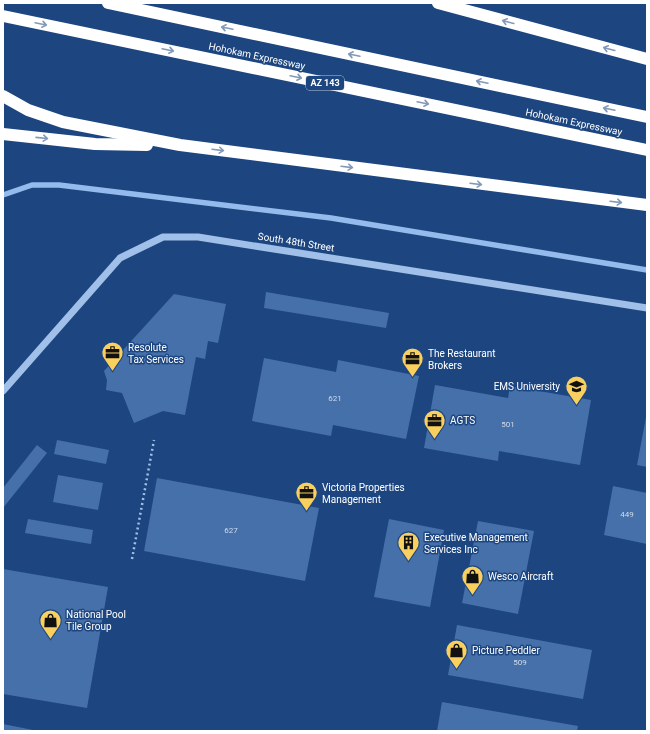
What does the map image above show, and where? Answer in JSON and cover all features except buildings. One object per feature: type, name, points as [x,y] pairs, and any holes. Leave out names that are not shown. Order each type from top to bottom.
[{"type":"highway","name":"Hohokam Expressway","points":[[108,3],[647,117]]},
{"type":"highway","points":[[438,3],[647,59]]},
{"type":"highway","name":"Hohokam Expressway","points":[[3,16],[647,150]]},
{"type":"highway","points":[[3,96],[28,110],[56,120],[98,130],[180,145],[647,205]]},
{"type":"highway","points":[[3,134],[95,144],[180,145]]},
{"type":"street","name":"South 48th Street","points":[[3,391],[120,258],[163,237],[198,236],[647,308]]},
{"type":"path","points":[[132,559],[154,440]]},
{"type":"waterway","points":[[3,195],[32,185],[59,185],[331,218],[647,270]]},
{"type":"place","name":"Resolute Tax Services","points":[[112,372]]},
{"type":"place","name":"The Restaurant Brokers","points":[[413,378]]},
{"type":"place","name":"EMS University","points":[[576,406]]},
{"type":"place","name":"AGTS","points":[[435,440]]},
{"type":"place","name":"Victoria Properties Management","points":[[306,512]]},
{"type":"place","name":"Executive Management Services Inc","points":[[409,562]]},
{"type":"place","name":"Wesco Aircraft","points":[[473,596]]},
{"type":"place","name":"National Pool Tile Group","points":[[51,640]]},
{"type":"place","name":"Picture Peddler","points":[[457,670]]}]
